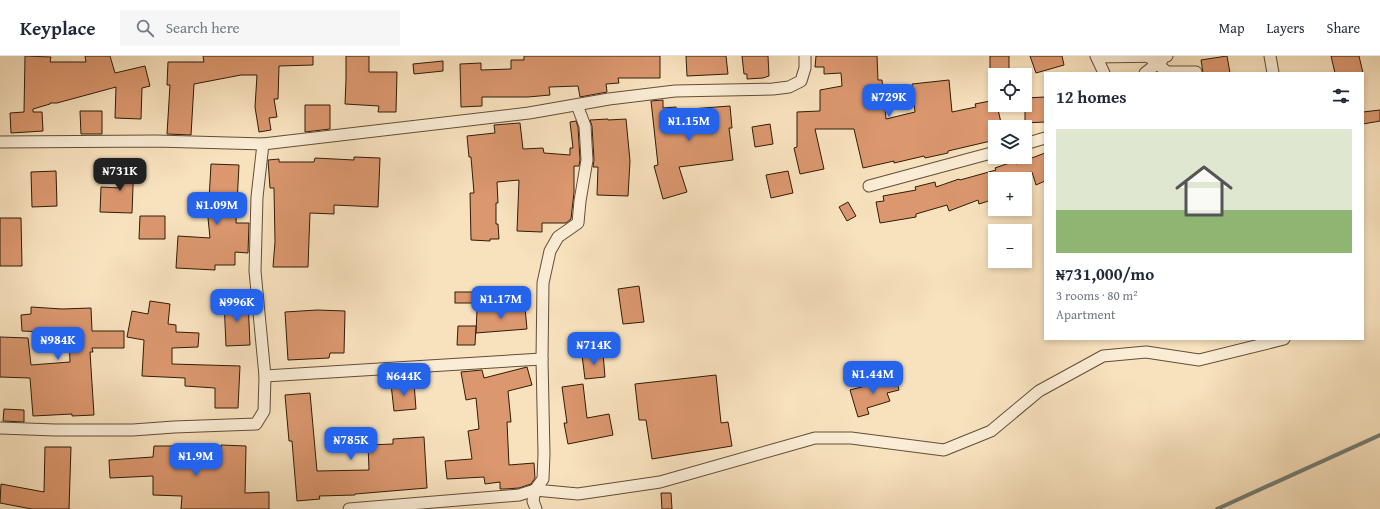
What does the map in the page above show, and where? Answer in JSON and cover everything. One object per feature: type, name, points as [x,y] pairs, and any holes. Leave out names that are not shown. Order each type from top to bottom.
[{"type":"street","points":[[0,142],[156,141],[263,144],[529,113],[675,91],[773,89],[789,87],[801,81],[805,68],[805,56]]},
{"type":"street","points":[[1270,56],[1273,72]]},
{"type":"street","points":[[1104,72],[1097,57],[1153,61],[1167,72],[1196,72]]},
{"type":"street","points":[[1146,72],[1153,61]]},
{"type":"street","points":[[536,509],[533,501],[535,490],[543,479],[544,466],[542,359],[543,283],[550,251],[558,237],[578,224],[580,201],[587,160],[585,126],[577,105]]},
{"type":"street","points":[[1032,142],[1044,138]]},
{"type":"street","points":[[0,428],[132,430],[256,424],[264,411],[265,376],[256,271],[257,197],[263,144]]},
{"type":"street","points":[[869,186],[988,154]]},
{"type":"street","points":[[349,509],[519,494],[535,490],[578,494],[660,482],[815,438],[851,438],[944,450],[991,432],[1040,391],[1103,356],[1146,352],[1199,360],[1280,340]]},
{"type":"street","points":[[265,376],[542,359]]},
{"type":"building","points":[[25,56],[51,57],[50,62],[86,62],[85,56],[110,56],[115,73],[145,66],[150,86],[142,88],[141,119],[115,118],[116,87],[57,103],[50,103],[33,109],[33,112],[42,112],[43,131],[11,133],[10,113],[24,112]]},
{"type":"building","points":[[203,56],[313,56],[313,65],[279,66],[278,99],[274,99],[277,117],[269,118],[271,130],[259,132],[255,107],[257,75],[241,75],[194,84],[191,135],[167,134],[170,85],[167,85],[168,62],[204,62]]},
{"type":"building","points":[[346,56],[369,56],[369,72],[397,72],[396,112],[378,112],[379,106],[345,104]]},
{"type":"building","points":[[524,56],[660,56],[660,78],[618,78],[619,83],[606,84],[607,92],[580,97],[578,86],[549,87],[550,95],[528,97],[482,97],[482,106],[461,107],[460,64],[481,63],[481,70],[511,69],[511,60],[524,60]]},
{"type":"building","points":[[686,56],[726,56],[728,74],[687,76]]},
{"type":"building","points":[[742,56],[768,56],[769,76],[747,79],[747,74],[744,74]]},
{"type":"building","points":[[816,56],[877,56],[878,80],[882,80],[886,119],[915,112],[912,84],[949,80],[952,112],[976,107],[975,104],[988,101],[988,112],[999,112],[1000,120],[988,120],[988,142],[925,158],[924,156],[863,168],[854,129],[815,129],[824,169],[800,174],[794,148],[797,147],[797,112],[820,111],[820,90],[842,86],[841,73],[824,74],[824,67],[815,67]]},
{"type":"building","points":[[990,56],[1009,56],[1009,68],[990,68]]},
{"type":"building","points":[[1030,56],[1062,56],[1064,65],[1036,73]]},
{"type":"building","points":[[1227,56],[1230,72],[1203,72],[1201,60]]},
{"type":"building","points":[[1331,56],[1359,56],[1363,72],[1335,72]]},
{"type":"building","points":[[443,61],[443,71],[414,74],[413,64]]},
{"type":"building","points":[[1044,97],[1044,122],[1032,123],[1032,120],[1025,120],[1025,112],[1032,112],[1032,98]]},
{"type":"building","points":[[663,100],[663,108],[676,107],[677,110],[730,106],[732,128],[729,128],[733,160],[679,167],[687,192],[663,199],[654,166],[658,165],[651,101]]},
{"type":"building","points":[[305,105],[330,105],[330,129],[305,132]]},
{"type":"building","points":[[1380,110],[1380,121],[1364,124],[1364,112]]},
{"type":"building","points":[[80,111],[102,111],[102,134],[81,134]]},
{"type":"building","points":[[626,119],[630,161],[628,196],[597,195],[598,167],[593,167],[592,126],[590,120]]},
{"type":"building","points":[[576,121],[578,127],[580,160],[579,166],[574,166],[574,192],[571,219],[566,223],[542,223],[542,232],[517,231],[519,180],[497,182],[498,203],[496,203],[496,224],[498,224],[499,239],[490,239],[490,241],[471,240],[470,193],[474,193],[471,157],[469,157],[467,136],[495,133],[494,125],[520,123],[523,149],[543,148],[544,153],[570,155],[570,148],[573,148],[570,122]]},
{"type":"building","points":[[770,124],[773,144],[755,147],[752,127]]},
{"type":"building","points":[[1044,153],[1044,181],[1036,185],[1032,172],[989,172],[996,170],[995,168],[1006,164],[1032,164],[1032,158]]},
{"type":"building","points":[[354,157],[380,158],[378,207],[334,205],[334,214],[310,213],[308,267],[273,267],[275,242],[274,188],[270,188],[268,160],[279,159],[279,162],[314,162],[315,158],[354,160]]},
{"type":"building","points":[[122,160],[134,160],[132,213],[100,212],[101,187],[121,188]]},
{"type":"building","points":[[211,164],[239,165],[236,223],[249,223],[248,253],[235,252],[235,265],[215,265],[215,270],[176,268],[178,236],[210,238],[208,218]]},
{"type":"building","points":[[56,171],[57,206],[32,207],[31,172]]},
{"type":"building","points":[[788,171],[793,193],[771,198],[766,175]]},
{"type":"building","points":[[988,172],[988,201],[979,204],[978,200],[949,211],[947,205],[916,214],[916,217],[880,223],[876,202],[884,201],[883,196],[916,190],[915,187],[935,182],[936,187],[959,179],[960,180]]},
{"type":"building","points":[[848,202],[856,216],[847,221],[839,207]]},
{"type":"building","points":[[140,216],[165,216],[165,239],[139,239]]},
{"type":"building","points":[[0,218],[21,218],[22,266],[0,266]]},
{"type":"building","points":[[639,286],[644,322],[623,324],[618,289]]},
{"type":"building","points":[[455,292],[475,292],[475,303],[455,303]]},
{"type":"building","points":[[248,300],[250,345],[226,346],[224,301]]},
{"type":"building","points":[[150,301],[170,304],[168,324],[176,325],[176,332],[199,333],[198,347],[172,348],[172,364],[240,366],[238,408],[215,408],[215,388],[185,386],[185,378],[142,376],[144,340],[127,337],[132,311],[148,314]]},
{"type":"building","points":[[31,307],[62,309],[91,308],[92,331],[124,331],[124,348],[92,348],[93,352],[90,352],[94,415],[72,416],[72,414],[33,416],[30,378],[0,377],[0,337],[28,338],[31,365],[70,362],[69,333],[22,331],[21,315],[31,314]]},
{"type":"building","points":[[525,308],[527,329],[476,333],[477,310]]},
{"type":"building","points":[[317,310],[345,311],[344,353],[330,353],[329,358],[288,360],[285,312]]},
{"type":"building","points":[[458,326],[476,326],[475,345],[457,345]]},
{"type":"building","points":[[603,353],[605,377],[585,379],[582,355]]},
{"type":"building","points":[[527,367],[532,385],[508,391],[511,422],[507,422],[509,465],[534,463],[535,478],[531,484],[519,488],[500,489],[500,482],[485,484],[484,477],[447,479],[445,461],[472,459],[468,431],[479,429],[476,398],[466,400],[461,372],[482,370],[484,378]]},
{"type":"building","points":[[716,375],[721,423],[728,422],[732,446],[652,459],[646,420],[639,420],[635,384]]},
{"type":"building","points":[[896,378],[899,390],[887,393],[890,401],[867,408],[869,414],[858,417],[850,390]]},
{"type":"building","points":[[414,383],[416,409],[394,411],[391,384]]},
{"type":"building","points":[[583,384],[587,418],[609,414],[613,435],[568,444],[564,423],[567,423],[562,387]]},
{"type":"building","points":[[310,393],[317,471],[369,470],[368,445],[393,444],[393,439],[424,437],[427,488],[355,495],[319,496],[320,499],[297,501],[292,441],[289,441],[285,395]]},
{"type":"building","points":[[4,409],[24,410],[24,422],[3,421]]},
{"type":"building","points":[[221,445],[246,446],[245,493],[269,492],[269,509],[181,509],[182,496],[153,495],[153,476],[110,478],[109,460],[153,457],[154,446],[179,446],[179,448],[221,448]]},
{"type":"building","points":[[45,447],[71,447],[69,509],[32,509],[0,503],[1,484],[44,492]]},
{"type":"building","points":[[661,493],[671,493],[672,509],[662,509]]},
{"type":"waterway","points":[[1217,509],[1380,435]]}]
